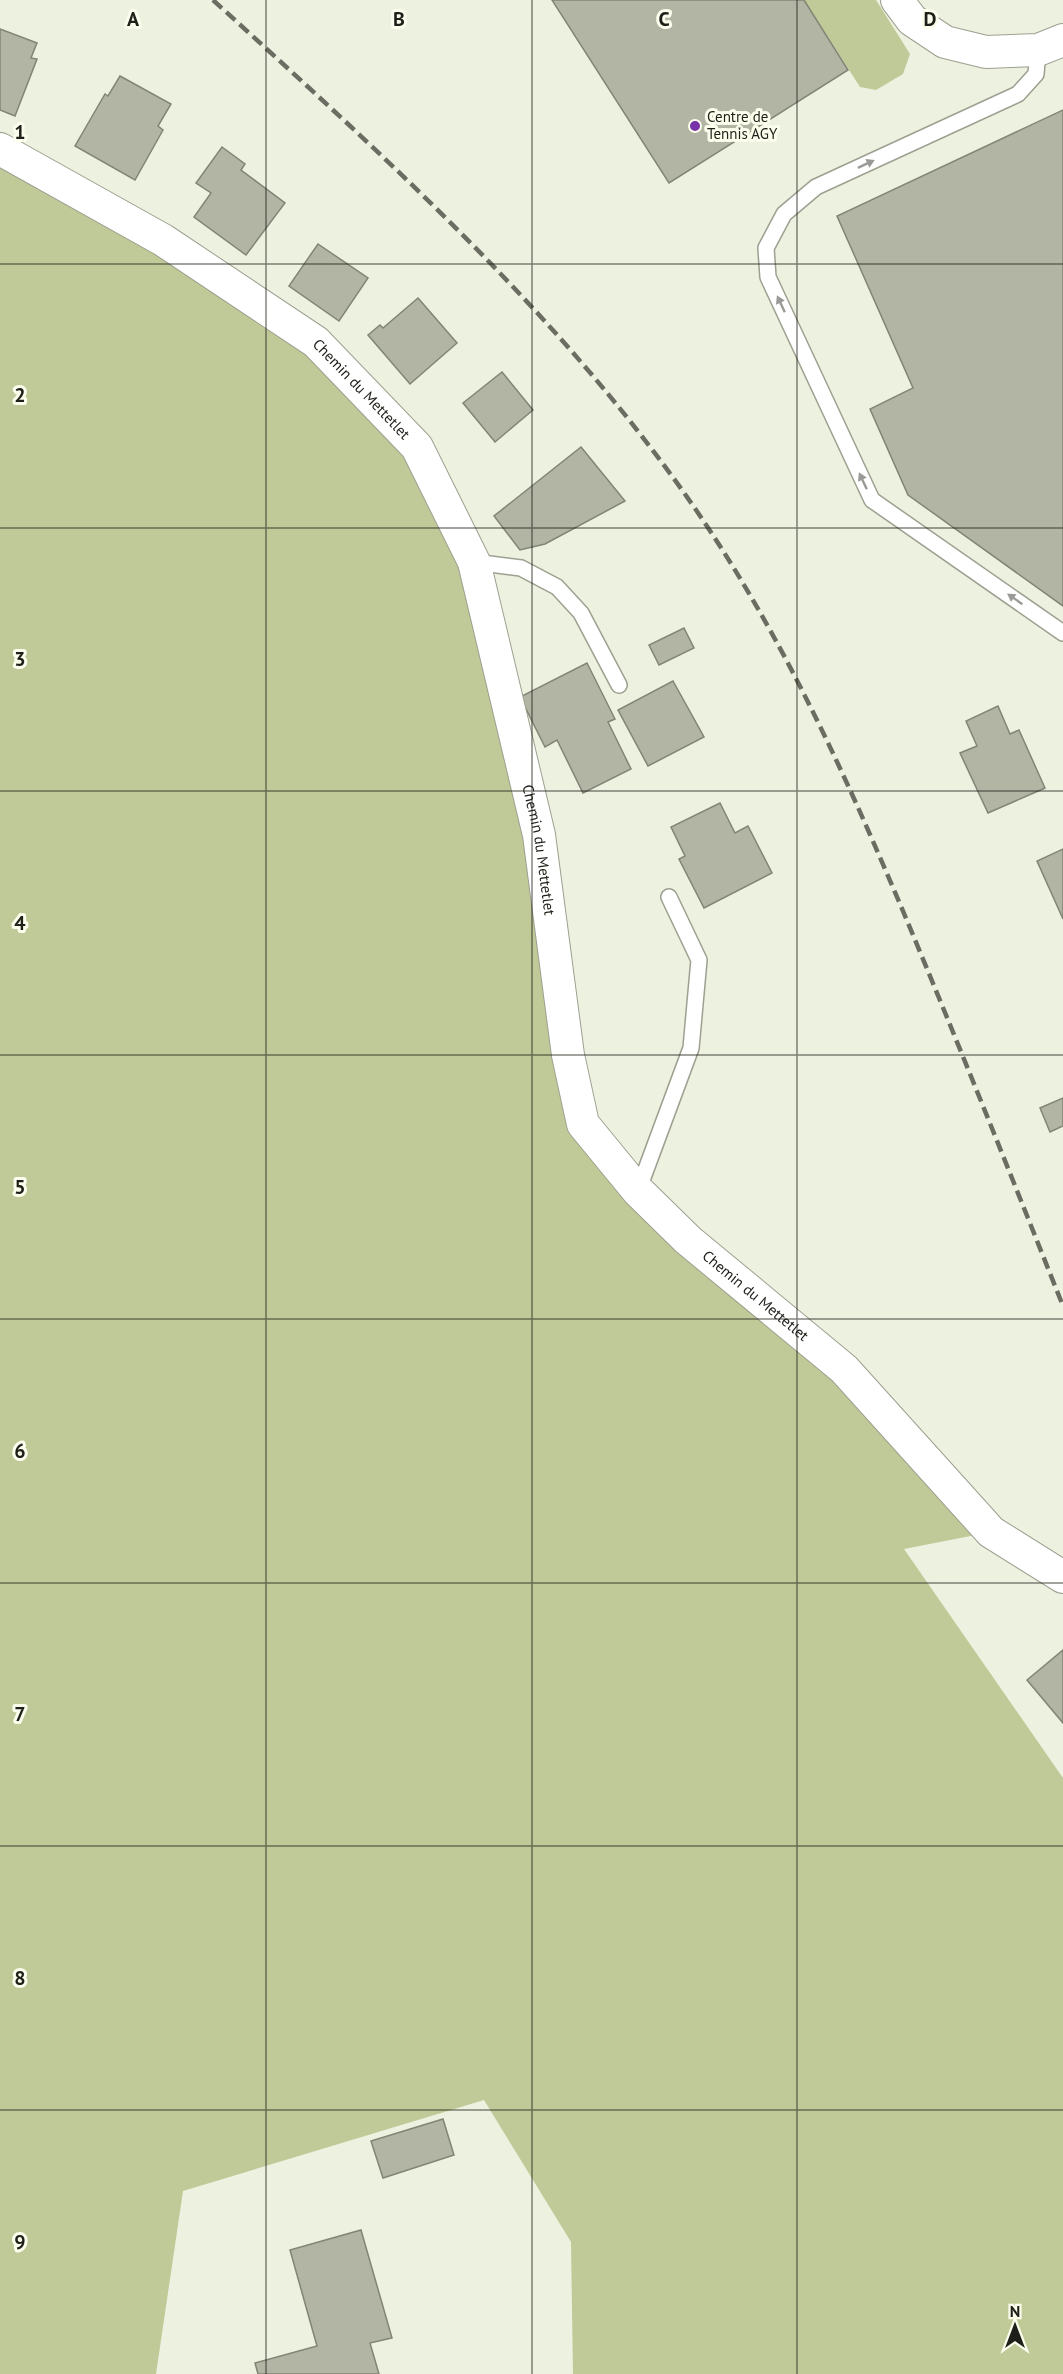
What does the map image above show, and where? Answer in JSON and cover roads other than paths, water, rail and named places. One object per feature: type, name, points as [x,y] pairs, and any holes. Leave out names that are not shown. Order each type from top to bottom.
[{"type":"street","points":[[897,0],[912,20],[945,42],[986,52],[1051,45]]},
{"type":"street","name":"Chemin du Mettetlet","points":[[0,149],[163,240],[316,342],[417,447],[474,562],[539,835],[568,1055],[583,1124],[638,1191],[688,1240],[844,1369],[992,1532],[1063,1577]]},
{"type":"lane","points":[[1051,45],[1036,74],[1018,94],[816,187],[784,214],[766,248],[768,277],[872,500],[1063,633]]},
{"type":"lane","points":[[474,562],[521,568],[557,587],[580,613],[619,685]]},
{"type":"lane","points":[[638,1191],[691,1048],[699,960],[669,897]]},
{"type":"railway","points":[[213,0],[342,118],[468,240],[528,303],[642,436],[694,507],[726,556],[785,657],[861,815],[908,923],[1063,1306]]},
{"type":"place","name":"Centre de Tennis AGY","points":[[695,126]]}]
